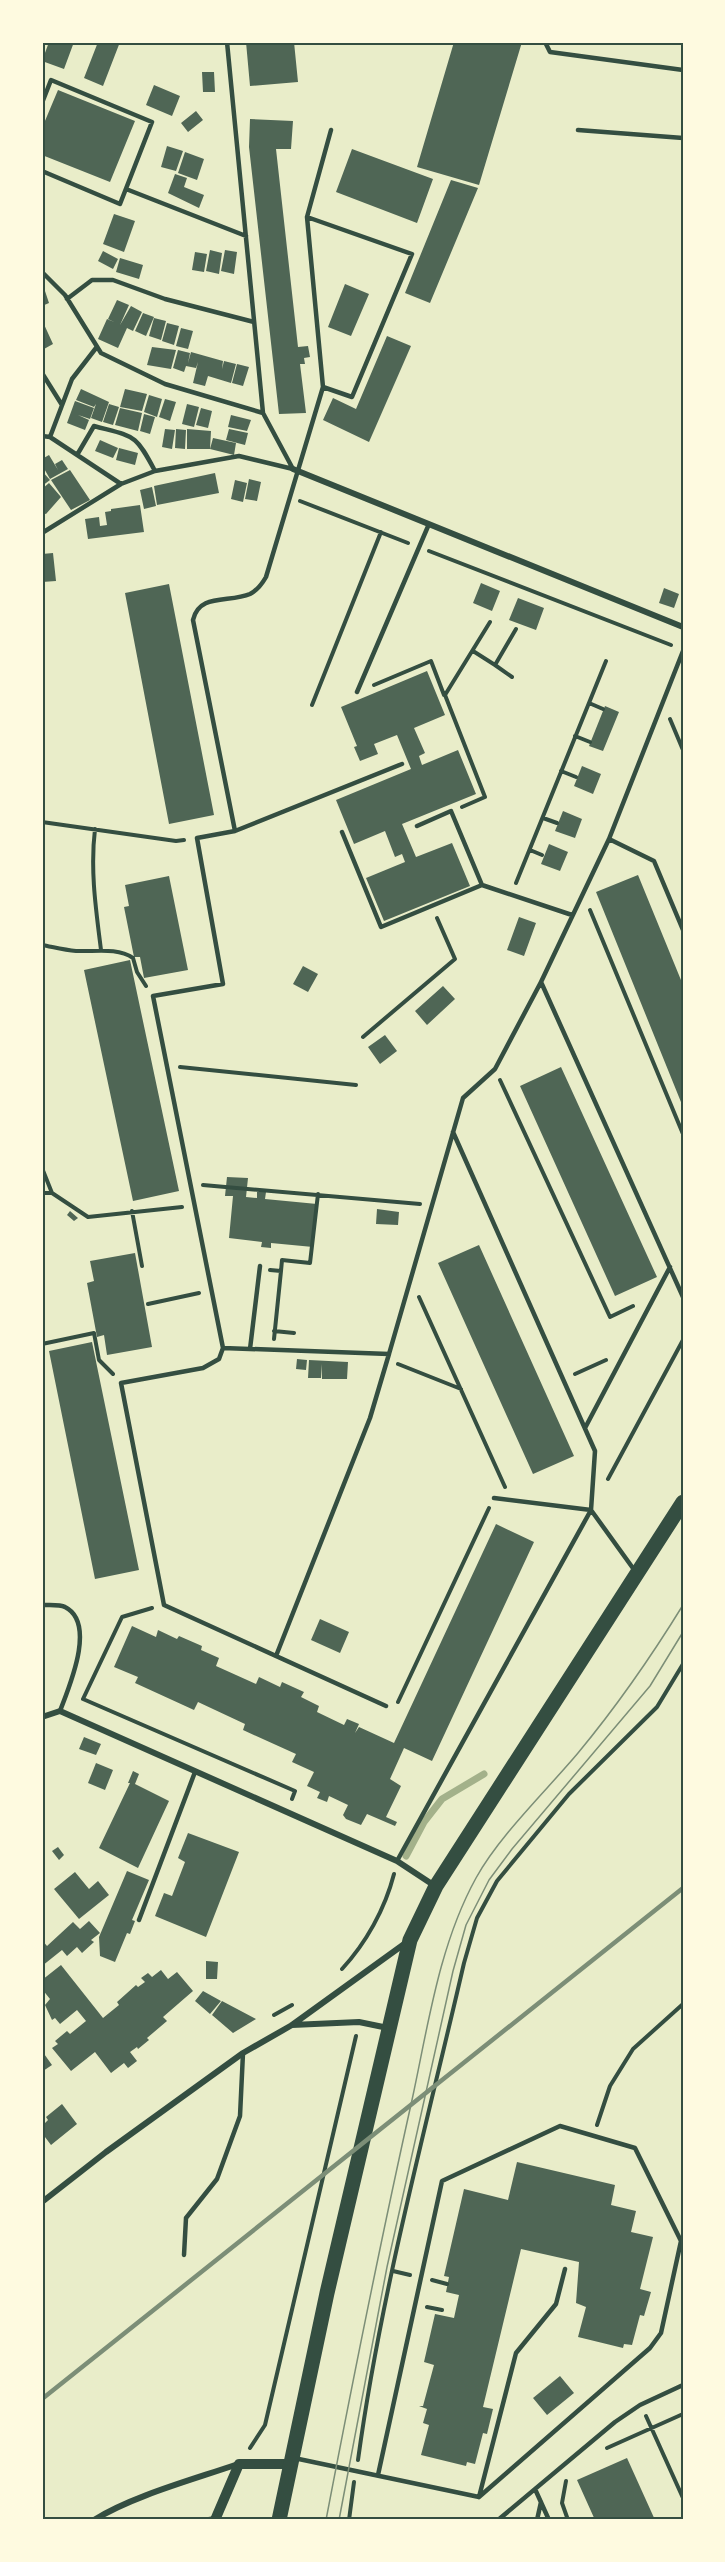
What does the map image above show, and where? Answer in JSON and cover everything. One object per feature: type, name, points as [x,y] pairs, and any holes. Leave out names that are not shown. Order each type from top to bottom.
[{"type":"main road","points":[[279,2520],[327,2293],[410,1940],[436,1886],[683,1502]]},
{"type":"street","points":[[296,471],[683,627]]},
{"type":"street","points":[[42,1717],[60,1711],[397,1862],[436,1886]]},
{"type":"street","points":[[42,2202],[106,2152],[243,2054],[292,2025],[410,1940]]},
{"type":"street","points":[[292,2025],[359,2022],[389,2024]]},
{"type":"street","points":[[94,2520],[105,2513],[177,2485],[239,2464],[291,2461]]},
{"type":"street","points":[[212,2519],[239,2464]]},
{"type":"lane","points":[[227,42],[263,413],[296,471]]},
{"type":"lane","points":[[545,42],[550,52],[683,70]]},
{"type":"lane","points":[[42,103],[51,80],[152,122],[120,204],[42,171]]},
{"type":"lane","points":[[235,831],[193,620],[195,610],[202,604],[249,594],[259,588],[266,577],[323,387],[307,217],[331,130]]},
{"type":"lane","points":[[578,130],[683,138]]},
{"type":"lane","points":[[126,189],[246,236]]},
{"type":"lane","points":[[307,217],[412,254],[352,397],[323,387]]},
{"type":"lane","points":[[42,272],[67,298],[101,353],[165,384],[263,413]]},
{"type":"lane","points":[[67,298],[92,280],[113,280],[165,300],[254,322]]},
{"type":"lane","points":[[50,437],[72,379],[96,348]]},
{"type":"lane","points":[[42,373],[62,405]]},
{"type":"lane","points":[[77,455],[94,426],[130,436],[141,444],[155,471]]},
{"type":"lane","points":[[42,436],[50,437],[121,484]]},
{"type":"lane","points":[[42,533],[121,484],[155,471],[239,456],[296,471]]},
{"type":"lane","points":[[357,692],[429,524]]},
{"type":"lane","points":[[276,1656],[370,1418],[463,1098],[495,1069],[541,982],[609,839],[683,651]]},
{"type":"lane","points":[[386,1706],[164,1605],[121,1383],[203,1368],[219,1359],[223,1348],[153,996],[223,984],[197,838],[235,831],[402,764]]},
{"type":"lane","points":[[417,826],[452,811],[482,885]]},
{"type":"lane","points":[[342,832],[381,927],[482,885],[572,915]]},
{"type":"lane","points":[[609,839],[654,861],[683,930]]},
{"type":"lane","points":[[541,982],[683,1297]]},
{"type":"lane","points":[[397,1862],[591,1510],[595,1451],[453,1132]]},
{"type":"lane","points":[[585,1428],[670,1267]]},
{"type":"lane","points":[[250,1349],[260,1268]]},
{"type":"lane","points":[[223,1348],[388,1357]]},
{"type":"lane","points":[[494,1498],[591,1510],[636,1573]]},
{"type":"lane","points":[[42,1605],[64,1606],[78,1618],[80,1636],[76,1669],[60,1711]]},
{"type":"lane","points":[[139,1920],[195,1772]]},
{"type":"lane","points":[[184,2255],[186,2218],[217,2179],[240,2116],[243,2054]]},
{"type":"lane","points":[[378,2475],[442,2181],[560,2126],[635,2148],[681,2241],[661,2333],[650,2348],[479,2497]]},
{"type":"lane","points":[[479,2497],[516,2353],[556,2304],[565,2269]]},
{"type":"lane","points":[[498,2520],[615,2422],[640,2405],[683,2385]]},
{"type":"lane","points":[[291,2461],[378,2475],[479,2497]]},
{"type":"lane","points":[[535,2489],[549,2520]]},
{"type":"lane","points":[[537,2520],[541,2502]]},
{"type":"path","points":[[291,497],[672,645]]},
{"type":"path","points":[[312,705],[381,532]]},
{"type":"path","points":[[444,695],[490,622]]},
{"type":"path","points":[[495,665],[516,629]]},
{"type":"path","points":[[472,651],[512,677]]},
{"type":"path","points":[[357,692],[431,661],[486,797],[452,811]]},
{"type":"path","points":[[512,895],[606,661]]},
{"type":"path","points":[[663,701],[683,750]]},
{"type":"path","points":[[589,703],[603,709]]},
{"type":"path","points":[[575,736],[590,742]]},
{"type":"path","points":[[561,771],[576,777]]},
{"type":"path","points":[[543,818],[556,823]]},
{"type":"path","points":[[42,822],[176,841],[197,838]]},
{"type":"path","points":[[95,830],[92,866],[101,950]]},
{"type":"path","points":[[530,850],[542,855]]},
{"type":"path","points":[[583,893],[683,1134]]},
{"type":"path","points":[[363,1037],[455,959],[432,906]]},
{"type":"path","points":[[42,945],[75,951],[101,950],[128,955],[133,958],[137,972],[153,996]]},
{"type":"path","points":[[167,1066],[356,1086]]},
{"type":"path","points":[[495,1069],[610,1317],[654,1296]]},
{"type":"path","points":[[42,1168],[52,1193]]},
{"type":"path","points":[[191,1184],[432,1205]]},
{"type":"path","points":[[42,1193],[52,1193],[88,1217],[195,1206]]},
{"type":"path","points":[[272,1350],[282,1260],[310,1263],[318,1194]]},
{"type":"path","points":[[132,1211],[142,1266]]},
{"type":"path","points":[[260,1268],[281,1271]]},
{"type":"path","points":[[411,1278],[511,1501]]},
{"type":"path","points":[[148,1304],[212,1291]]},
{"type":"path","points":[[274,1331],[294,1333]]},
{"type":"path","points":[[42,1344],[94,1334],[99,1360],[121,1383]]},
{"type":"path","points":[[607,1480],[683,1340]]},
{"type":"path","points":[[564,1380],[626,1351]]},
{"type":"path","points":[[388,1357],[462,1389]]},
{"type":"path","points":[[398,1703],[494,1498]]},
{"type":"path","points":[[164,1605],[122,1617],[83,1699],[295,1791]]},
{"type":"path","points":[[349,2520],[367,2392],[394,2264],[464,1963],[477,1918],[497,1881],[569,1794],[657,1707],[683,1664]]},
{"type":"path","points":[[335,1975],[368,1935],[389,1891],[397,1862]]},
{"type":"path","points":[[274,2015],[293,2004]]},
{"type":"path","points":[[594,2136],[610,2086],[633,2049],[683,2004]]},
{"type":"path","points":[[239,2464],[265,2425],[354,2046]]},
{"type":"path","points":[[440,2282],[447,2284]]},
{"type":"path","points":[[434,2308],[442,2310]]},
{"type":"path","points":[[640,2405],[683,2498]]},
{"type":"path","points":[[598,2452],[683,2414]]},
{"type":"path","points":[[567,2477],[562,2503],[568,2520]]},
{"type":"building","points":[[49,42],[74,42],[64,69],[42,61]]},
{"type":"building","points":[[98,42],[120,42],[103,86],[84,78]]},
{"type":"building","points":[[246,42],[294,42],[298,82],[250,86]]},
{"type":"building","points":[[454,42],[522,42],[479,185],[417,167]]},
{"type":"building","points":[[202,72],[214,72],[215,92],[203,92]]},
{"type":"building","points":[[154,85],[180,96],[172,116],[146,105]]},
{"type":"building","points":[[58,90],[135,121],[110,182],[42,155],[42,128]]},
{"type":"building","points":[[196,111],[203,120],[188,132],[181,123]]},
{"type":"building","points":[[250,119],[293,121],[291,149],[276,149],[298,347],[308,346],[310,357],[304,358],[305,364],[300,364],[306,413],[279,414],[249,147]]},
{"type":"building","points":[[167,146],[183,151],[176,171],[161,167]]},
{"type":"building","points":[[352,149],[433,179],[417,223],[336,192]]},
{"type":"building","points":[[185,152],[204,159],[197,180],[178,173]]},
{"type":"building","points":[[175,174],[187,178],[184,187],[204,195],[199,208],[168,193]]},
{"type":"building","points":[[451,180],[478,188],[430,303],[405,293]]},
{"type":"building","points":[[114,214],[135,221],[124,252],[103,244]]},
{"type":"building","points":[[210,250],[222,253],[219,274],[206,271]]},
{"type":"building","points":[[225,250],[237,252],[234,274],[221,271]]},
{"type":"building","points":[[103,251],[118,259],[113,269],[98,261]]},
{"type":"building","points":[[195,252],[207,254],[204,272],[192,270]]},
{"type":"building","points":[[120,258],[143,265],[139,279],[116,272]]},
{"type":"building","points":[[345,284],[369,294],[351,336],[328,327]]},
{"type":"building","points":[[44,288],[49,303],[42,306],[42,289]]},
{"type":"building","points":[[117,300],[129,305],[120,325],[131,306],[142,312],[133,331],[127,328],[118,348],[98,339],[107,319],[114,322],[108,319]]},
{"type":"building","points":[[143,313],[154,317],[146,336],[135,331]]},
{"type":"building","points":[[154,318],[166,321],[161,340],[149,336]]},
{"type":"building","points":[[42,320],[53,344],[44,349],[42,345]]},
{"type":"building","points":[[167,323],[179,326],[174,345],[162,341]]},
{"type":"building","points":[[181,328],[193,331],[188,349],[176,346]]},
{"type":"building","points":[[387,336],[411,346],[369,442],[323,420],[333,398],[356,409]]},
{"type":"building","points":[[152,347],[176,350],[171,369],[147,365]]},
{"type":"building","points":[[178,350],[190,353],[188,363],[191,352],[223,361],[222,369],[224,361],[236,364],[231,383],[208,376],[205,386],[193,383],[198,362],[196,368],[186,366],[184,372],[173,368]]},
{"type":"building","points":[[237,364],[249,367],[243,386],[232,383]]},
{"type":"building","points":[[81,389],[109,402],[102,422],[91,418],[96,404],[94,407],[76,400]]},
{"type":"building","points":[[125,389],[147,394],[142,411],[120,407]]},
{"type":"building","points":[[149,395],[162,399],[157,417],[144,412]]},
{"type":"building","points":[[165,399],[176,402],[170,421],[159,417]]},
{"type":"building","points":[[75,401],[94,408],[90,419],[78,415],[89,420],[85,430],[67,423]]},
{"type":"building","points":[[109,404],[119,407],[113,425],[103,422]]},
{"type":"building","points":[[187,404],[199,407],[194,427],[182,424]]},
{"type":"building","points":[[120,408],[142,413],[138,431],[115,425]]},
{"type":"building","points":[[201,408],[212,411],[208,428],[196,425]]},
{"type":"building","points":[[144,414],[155,417],[150,434],[140,431]]},
{"type":"building","points":[[231,415],[251,420],[247,431],[228,427]]},
{"type":"building","points":[[165,429],[175,430],[172,449],[162,447]]},
{"type":"building","points":[[176,429],[186,430],[185,449],[175,448]]},
{"type":"building","points":[[187,429],[211,431],[210,449],[187,449]]},
{"type":"building","points":[[229,429],[248,433],[245,445],[226,440]]},
{"type":"building","points":[[213,438],[236,443],[234,455],[210,449]]},
{"type":"building","points":[[100,440],[118,448],[113,458],[95,451]]},
{"type":"building","points":[[119,448],[138,453],[135,465],[116,460]]},
{"type":"building","points":[[49,455],[58,470],[55,464],[62,460],[68,469],[50,479],[42,465],[42,459]]},
{"type":"building","points":[[70,470],[90,500],[71,510],[51,480]]},
{"type":"building","points":[[42,471],[50,480],[42,486]]},
{"type":"building","points":[[215,473],[219,493],[157,505],[154,486]]},
{"type":"building","points":[[249,479],[261,482],[257,501],[245,499]]},
{"type":"building","points":[[235,480],[247,483],[243,502],[231,499]]},
{"type":"building","points":[[49,483],[61,497],[46,514],[42,513],[42,489]]},
{"type":"building","points":[[152,487],[156,506],[144,509],[140,490]]},
{"type":"building","points":[[140,505],[144,532],[88,539],[85,519],[99,517],[100,526],[107,525],[105,512]]},
{"type":"building","points":[[53,553],[56,581],[42,582],[42,554]]},
{"type":"building","points":[[481,583],[500,591],[492,611],[473,603]]},
{"type":"building","points":[[169,584],[214,815],[169,824],[125,593]]},
{"type":"building","points":[[664,588],[679,594],[674,608],[659,603]]},
{"type":"building","points":[[518,598],[544,608],[536,630],[509,620]]},
{"type":"building","points":[[427,671],[445,715],[414,728],[425,753],[419,756],[422,765],[458,750],[476,794],[402,824],[416,857],[452,843],[470,886],[384,921],[366,878],[405,862],[402,854],[395,857],[385,831],[354,844],[336,800],[411,769],[397,735],[374,744],[378,754],[360,761],[354,747],[357,746],[341,707]]},
{"type":"building","points":[[605,706],[619,712],[603,751],[589,746]]},
{"type":"building","points":[[582,766],[601,774],[593,794],[574,786]]},
{"type":"building","points":[[563,811],[582,819],[575,838],[555,831]]},
{"type":"building","points":[[549,844],[568,852],[560,871],[541,864]]},
{"type":"building","points":[[638,875],[683,985],[683,1107],[596,892]]},
{"type":"building","points":[[169,876],[188,970],[144,978],[140,957],[134,957],[124,907],[129,906],[125,885]]},
{"type":"building","points":[[519,917],[536,923],[524,956],[507,950]]},
{"type":"building","points":[[130,960],[179,1191],[133,1201],[84,970]]},
{"type":"building","points":[[303,966],[318,974],[308,992],[293,984]]},
{"type":"building","points":[[443,986],[455,999],[427,1025],[415,1011]]},
{"type":"building","points":[[385,1035],[397,1051],[380,1064],[368,1047]]},
{"type":"building","points":[[561,1067],[657,1277],[615,1296],[520,1086]]},
{"type":"building","points":[[227,1177],[248,1178],[246,1197],[257,1198],[257,1192],[266,1192],[265,1199],[317,1204],[313,1247],[271,1243],[271,1248],[261,1247],[262,1242],[229,1238],[233,1196],[225,1196]]},
{"type":"building","points":[[377,1209],[399,1212],[398,1225],[376,1224]]},
{"type":"building","points":[[70,1211],[78,1218],[74,1221],[67,1215]]},
{"type":"building","points":[[479,1245],[574,1456],[533,1474],[438,1263]]},
{"type":"building","points":[[135,1253],[152,1347],[107,1355],[104,1335],[97,1337],[87,1283],[94,1281],[90,1261]]},
{"type":"building","points":[[92,1342],[139,1570],[95,1579],[49,1351]]},
{"type":"building","points":[[297,1359],[307,1360],[306,1370],[296,1369]]},
{"type":"building","points":[[309,1360],[348,1362],[347,1379],[322,1379],[322,1364],[321,1378],[308,1378]]},
{"type":"building","points":[[496,1524],[534,1542],[432,1761],[404,1748],[390,1779],[401,1786],[386,1817],[397,1822],[395,1826],[367,1814],[361,1825],[346,1819],[343,1815],[348,1805],[329,1796],[327,1802],[317,1798],[320,1792],[307,1786],[314,1772],[292,1762],[296,1754],[243,1730],[245,1724],[198,1702],[194,1710],[135,1683],[138,1677],[114,1667],[132,1626],[156,1637],[158,1630],[177,1639],[179,1636],[202,1646],[201,1650],[219,1658],[216,1666],[256,1684],[259,1677],[280,1687],[282,1682],[304,1692],[301,1697],[319,1706],[317,1712],[344,1725],[347,1719],[359,1724],[355,1733],[359,1727],[394,1743]]},
{"type":"building","points":[[320,1619],[349,1632],[340,1653],[311,1640]]},
{"type":"building","points":[[84,1737],[101,1744],[96,1755],[79,1749]]},
{"type":"building","points":[[96,1763],[113,1770],[105,1790],[88,1783]]},
{"type":"building","points":[[133,1771],[139,1774],[135,1784],[169,1801],[138,1868],[99,1848],[130,1783],[128,1783]]},
{"type":"building","points":[[188,1833],[239,1852],[206,1937],[155,1916],[164,1893],[172,1896],[185,1862],[178,1858]]},
{"type":"building","points":[[58,1847],[64,1855],[59,1860],[52,1851]]},
{"type":"building","points":[[127,1871],[149,1880],[132,1920],[135,1921],[130,1934],[127,1933],[115,1962],[100,1956],[99,1937]]},
{"type":"building","points":[[75,1872],[89,1889],[98,1881],[109,1895],[79,1919],[54,1889]]},
{"type":"building","points":[[89,1921],[100,1933],[91,1940],[94,1942],[82,1953],[77,1947],[67,1956],[62,1950],[42,1966],[42,1940],[47,1946],[73,1922],[80,1929]]},
{"type":"building","points":[[206,1961],[218,1962],[217,1979],[206,1979]]},
{"type":"building","points":[[61,1965],[103,2018],[119,2005],[117,2002],[136,1985],[138,1987],[145,1982],[141,1978],[148,1973],[152,1977],[161,1970],[168,1979],[177,1972],[193,1991],[163,2017],[167,2021],[147,2038],[149,2040],[130,2052],[137,2061],[128,2068],[124,2063],[111,2073],[95,2052],[71,2071],[52,2048],[58,2044],[55,2041],[67,2031],[70,2034],[86,2021],[77,2010],[60,2024],[55,2018],[52,2020],[45,2005],[50,1999],[42,1989],[42,1980]]},
{"type":"building","points":[[203,1991],[221,2001],[210,2014],[195,2001]]},
{"type":"building","points":[[222,2001],[256,2019],[233,2033],[212,2015]]},
{"type":"building","points":[[42,2051],[52,2065],[43,2071],[42,2070]]},
{"type":"building","points":[[62,2104],[77,2124],[51,2145],[42,2133],[42,2126],[48,2120],[46,2117]]},
{"type":"building","points":[[517,2162],[615,2185],[611,2205],[636,2211],[631,2232],[653,2237],[640,2289],[651,2292],[644,2316],[640,2315],[632,2345],[624,2344],[623,2348],[578,2337],[586,2307],[576,2303],[579,2262],[521,2249],[483,2407],[493,2409],[487,2434],[483,2433],[475,2464],[467,2462],[466,2466],[421,2455],[429,2425],[423,2423],[427,2409],[419,2406],[423,2406],[434,2365],[424,2362],[435,2314],[454,2318],[459,2295],[446,2292],[449,2277],[444,2276],[464,2189],[508,2200]]},
{"type":"building","points":[[560,2376],[574,2393],[547,2415],[533,2398]]},
{"type":"building","points":[[627,2458],[655,2520],[595,2520],[577,2480]]},
{"type":"waterway","points":[[406,1856],[424,1822],[442,1799],[484,1774]]},
{"type":"tram line","points":[[326,2520],[436,1986],[463,1904],[476,1878],[497,1846],[578,1753],[606,1717],[646,1662],[683,1605]]},
{"type":"tram line","points":[[339,2520],[387,2267],[453,1971],[466,1925],[489,1880],[512,1849],[650,1686],[683,1632]]},
{"type":"railway","points":[[42,2399],[683,1888]]}]
